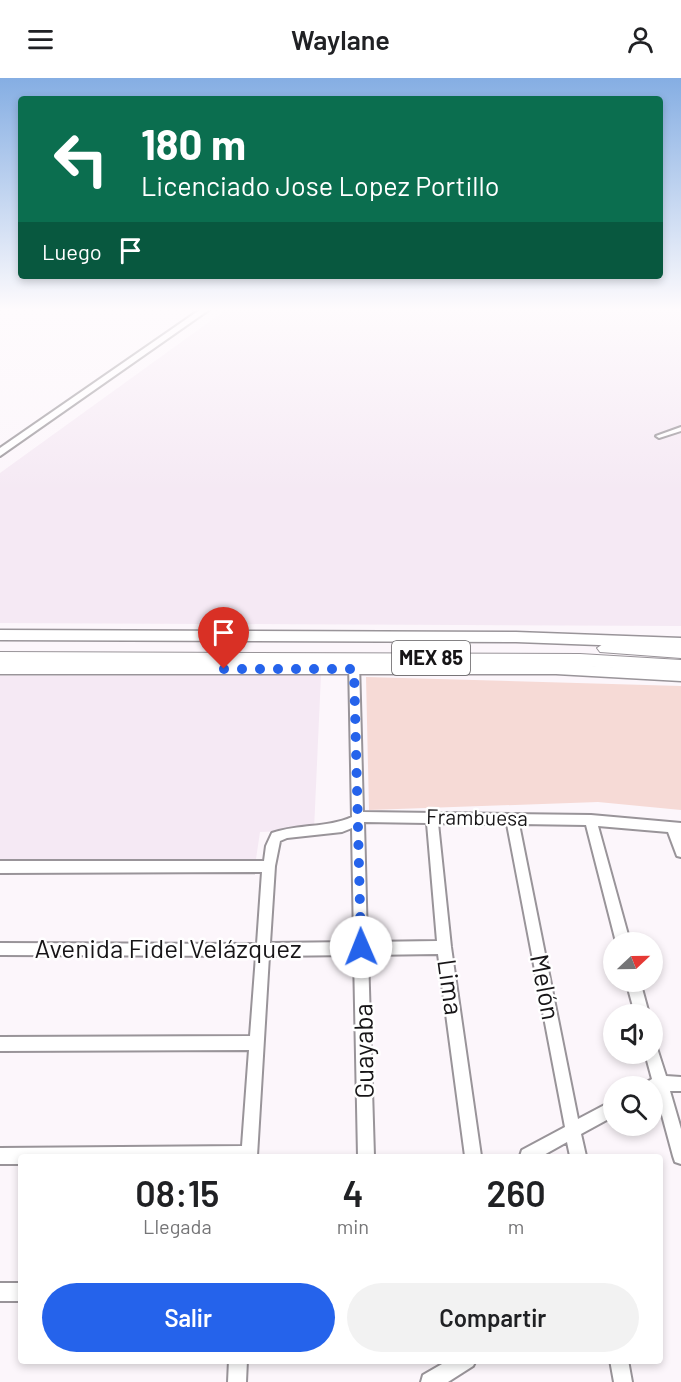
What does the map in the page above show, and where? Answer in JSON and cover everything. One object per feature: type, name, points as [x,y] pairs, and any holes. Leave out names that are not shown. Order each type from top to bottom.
[{"type":"highway","name":"MEX 85","points":[[0,645],[183,652],[354,664],[580,660],[681,666]]},
{"type":"highway","name":"MEX 85","points":[[0,658],[518,645],[681,652]]},
{"type":"main road","points":[[0,453],[119,370]]},
{"type":"street","points":[[658,436],[681,429]]},
{"type":"street","points":[[0,635],[504,637],[681,643]]},
{"type":"street","points":[[0,669],[354,664],[556,669],[681,676]]},
{"type":"street","name":"Guayaba","points":[[354,664],[366,1154]]},
{"type":"street","name":"Lima","points":[[432,817],[444,947],[473,1154]]},
{"type":"street","name":"Frambuesa","points":[[269,866],[276,837],[287,833],[342,827],[358,818],[591,820],[676,827]]},
{"type":"street","name":"Melón","points":[[512,818],[578,1154]]},
{"type":"street","points":[[591,820],[620,932]]},
{"type":"street","points":[[676,827],[681,852]]},
{"type":"street","points":[[0,867],[269,866],[249,1154]]},
{"type":"street","name":"Avenida Fidel Velázquez","points":[[0,949],[263,950],[444,947]]},
{"type":"street","points":[[0,1044],[256,1043]]},
{"type":"street","points":[[663,1085],[681,1084]]},
{"type":"street","points":[[663,1105],[681,1156]]},
{"type":"street","points":[[532,1154],[603,1113]]},
{"type":"street","points":[[0,1156],[18,1156]]},
{"type":"street","points":[[0,1292],[18,1292]]},
{"type":"street","points":[[237,1382],[238,1364]]},
{"type":"street","points":[[430,1382],[459,1364]]},
{"type":"street","points":[[620,1364],[623,1382]]},
{"type":"shaded area","points":[[143,370],[681,370],[681,626],[0,623],[0,473]]},
{"type":"shaded area","points":[[321,675],[314,830],[260,832],[256,859],[0,862],[0,676]]},
{"type":"shaded area","points":[[366,677],[681,686],[681,810],[598,802],[369,810]]},
{"type":"route","points":[[224,669],[354,669],[361,947]]}]
